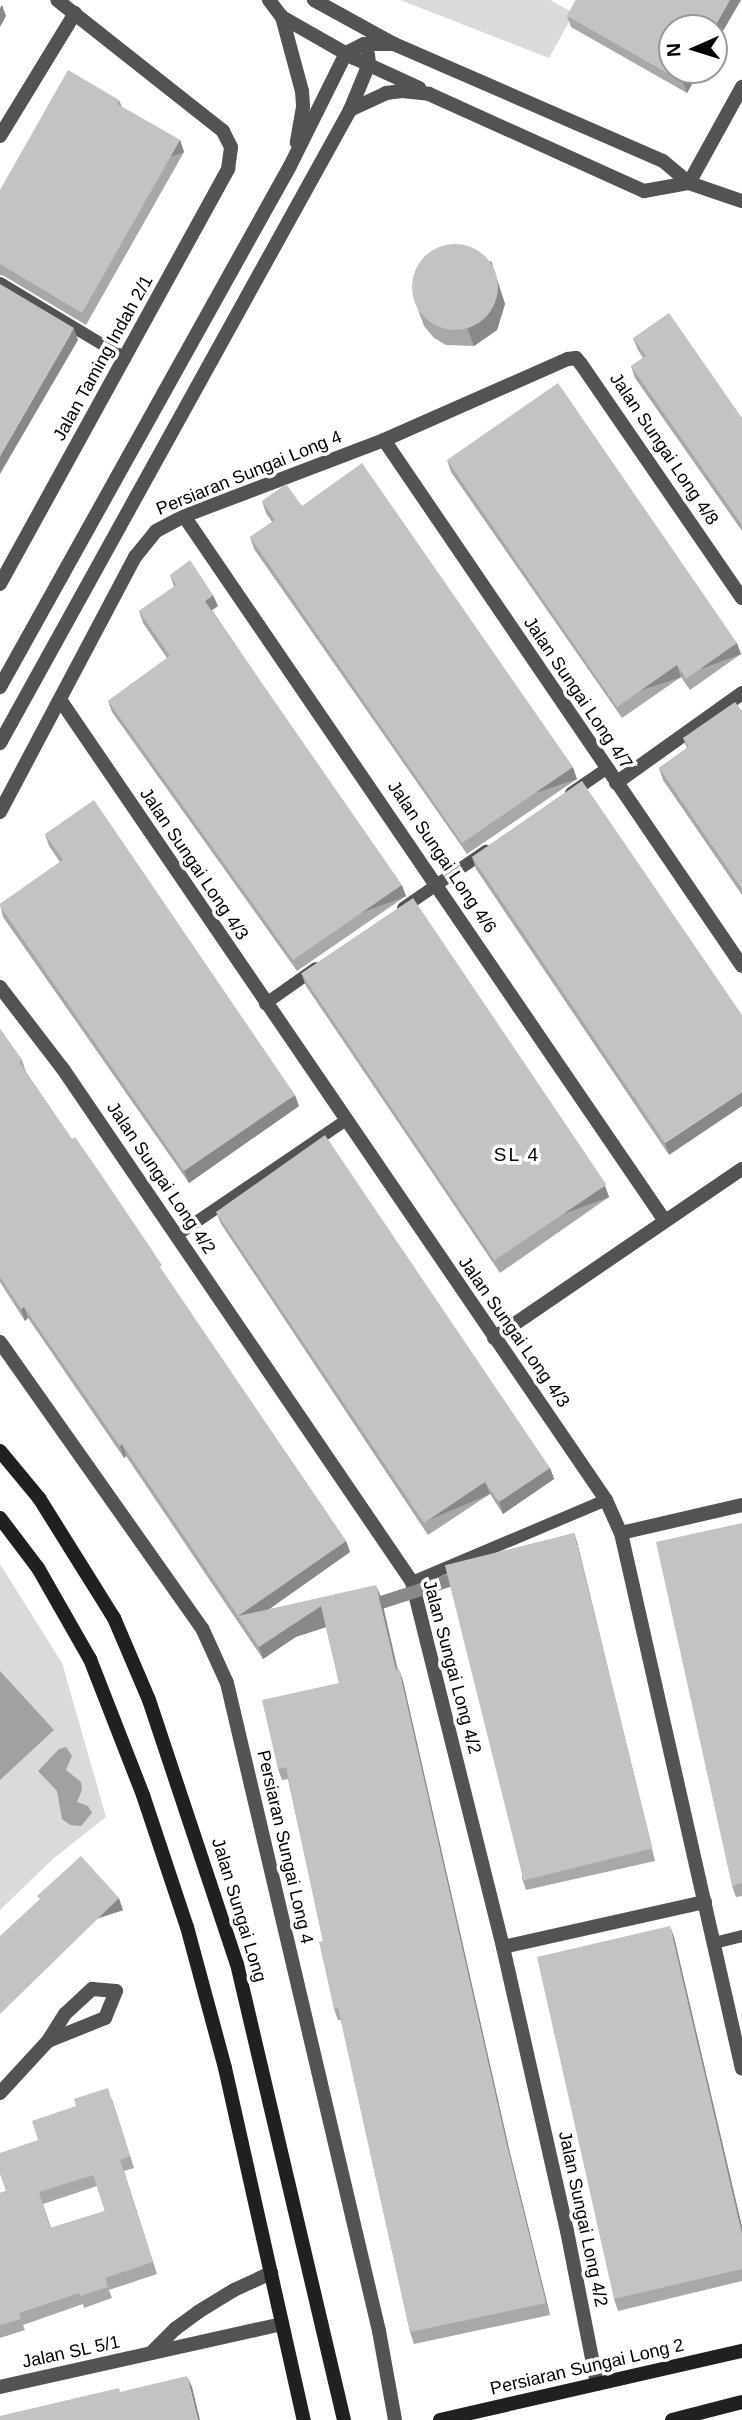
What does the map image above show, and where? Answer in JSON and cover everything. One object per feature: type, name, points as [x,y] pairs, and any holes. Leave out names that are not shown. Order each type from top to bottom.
[{"type":"street","points":[[0,136],[75,13],[57,0]]},
{"type":"street","points":[[269,0],[282,17],[302,91],[301,129],[290,166]]},
{"type":"street","points":[[314,0],[394,44],[663,161],[689,183],[742,201]]},
{"type":"street","name":"Jalan Taming Indah 2/1","points":[[0,584],[228,169],[231,147],[223,131],[75,13]]},
{"type":"street","points":[[282,17],[346,53],[429,94],[644,191],[689,183]]},
{"type":"street","points":[[0,743],[350,110],[369,64],[364,44],[350,22]]},
{"type":"street","points":[[0,687],[290,166],[346,53],[364,44],[394,44]]},
{"type":"street","points":[[689,183],[742,87]]},
{"type":"street","points":[[350,110],[386,93],[402,91],[429,94]]},
{"type":"street","name":"Persiaran Sungai Long 4","points":[[0,813],[135,557],[156,531],[184,516],[384,440],[544,369],[576,358]]},
{"type":"street","name":"Jalan Sungai Long 4/8","points":[[576,358],[742,598]]},
{"type":"street","name":"Jalan Sungai Long 4/7","points":[[384,440],[742,966]]},
{"type":"street","name":"Jalan Sungai Long 4/6","points":[[184,516],[438,884],[665,1221]]},
{"type":"street","points":[[616,783],[742,693]]},
{"type":"street","name":"Jalan Sungai Long 4/3","points":[[61,701],[265,1004],[606,1500],[621,1533],[742,2069]]},
{"type":"street","name":"Jalan Sungai Long 4/2","points":[[0,987],[63,1069],[412,1582],[503,1947],[567,2231],[597,2384]]},
{"type":"street","points":[[494,1338],[742,1169]]},
{"type":"street","name":"Persiaran Sungai Long 4","points":[[0,1342],[202,1628],[227,1683],[379,2331],[395,2420]]},
{"type":"street","name":"Jalan Sungai Long","points":[[0,1451],[39,1498],[114,1618],[149,1700],[237,1964],[344,2420]]},
{"type":"street","points":[[621,1533],[742,1505]]},
{"type":"street","points":[[0,1518],[38,1568],[90,1658],[142,1795],[187,1927],[225,2068],[304,2420]]},
{"type":"street","points":[[503,1947],[705,1902]]},
{"type":"street","points":[[0,2093],[48,2041],[65,2014],[92,1989],[116,1991],[106,2018],[48,2041]]},
{"type":"street","points":[[150,2354],[175,2329],[198,2312],[234,2290],[271,2273]]},
{"type":"street","name":"Jalan SL 5/1","points":[[0,2387],[282,2324]]},
{"type":"street","name":"Persiaran Sungai Long 2","points":[[440,2420],[742,2351]]},
{"type":"street","points":[[672,2420],[742,2402]]},
{"type":"lane","points":[[0,283],[125,358]]},
{"type":"lane","points":[[554,804],[606,769]]},
{"type":"lane","points":[[395,914],[502,840]]},
{"type":"lane","points":[[265,1004],[330,958]]},
{"type":"lane","points":[[177,1235],[345,1121]]},
{"type":"lane","points":[[412,1582],[606,1500]]},
{"type":"lane","points":[[714,1943],[742,1936]]},
{"type":"shaded area","points":[[400,0],[550,0],[574,13],[549,58]]},
{"type":"shaded area","points":[[0,1564],[62,1663],[106,1817],[54,1858],[0,1910]]},
{"type":"shaded area","points":[[0,1671],[54,1730],[0,1780]]},
{"type":"shaded area","points":[[66,1747],[72,1756],[66,1770],[81,1782],[82,1790],[77,1802],[88,1806],[92,1813],[81,1826],[70,1825],[62,1819],[57,1791],[38,1771],[59,1749]]},
{"type":"building","points":[[576,0],[730,0],[722,14],[658,14],[658,68],[567,16]]},
{"type":"building","points":[[68,70],[119,100],[117,104],[180,140],[82,313],[0,264],[0,190]]},
{"type":"building","points":[[455,244],[479,251],[491,263],[498,287],[491,311],[479,323],[455,330],[431,323],[419,311],[412,287],[419,263],[431,251]]},
{"type":"building","points":[[0,284],[74,328],[0,456]]},
{"type":"building","points":[[669,313],[742,418],[742,525],[631,366],[646,356],[633,338]]},
{"type":"building","points":[[558,383],[737,643],[686,679],[677,665],[617,707],[447,460]]},
{"type":"building","points":[[362,463],[573,767],[462,843],[250,537],[275,520],[262,501],[286,484],[302,506]]},
{"type":"building","points":[[190,560],[213,595],[205,601],[402,885],[293,960],[108,701],[170,656],[139,611],[176,585],[170,575]]},
{"type":"building","points":[[735,702],[742,711],[742,889],[659,768],[689,747],[683,738]]},
{"type":"building","points":[[582,781],[742,1015],[742,1092],[665,1143],[472,857]]},
{"type":"building","points":[[94,800],[295,1095],[184,1171],[0,906],[63,860],[45,834]]},
{"type":"building","points":[[413,898],[606,1185],[495,1260],[301,973]]},
{"type":"building","points":[[0,1029],[22,1060],[19,1062],[72,1139],[75,1137],[96,1167],[162,1265],[160,1267],[346,1541],[238,1616],[122,1444],[120,1446],[24,1307],[21,1309],[0,1277]]},
{"type":"building","points":[[325,1135],[550,1468],[499,1502],[485,1482],[424,1523],[216,1212]]},
{"type":"building","points":[[742,1523],[742,1883],[732,1886],[656,1542]]},
{"type":"building","points":[[574,1533],[653,1848],[524,1881],[445,1565]]},
{"type":"building","points":[[376,1585],[396,1670],[399,1669],[506,2141],[546,2303],[410,2332],[338,2008],[334,2009],[319,1942],[323,1941],[286,1767],[278,1769],[262,1700],[339,1683],[321,1606],[259,1647],[238,1616]]},
{"type":"building","points":[[81,1856],[119,1898],[0,2014],[0,1936],[40,1899],[37,1896]]},
{"type":"building","points":[[670,1926],[742,2234],[742,2269],[614,2299],[537,1957]]},
{"type":"building","points":[[108,2088],[130,2156],[120,2160],[153,2262],[105,2278],[108,2287],[80,2296],[79,2293],[19,2313],[21,2319],[0,2325],[0,2193],[6,2191],[0,2174],[0,2153],[38,2140],[32,2121],[76,2106],[74,2099]],"holes":[[[93,2175],[105,2211],[50,2228],[39,2192]]]},
{"type":"building","points":[[187,2376],[198,2420],[0,2420],[0,2416],[119,2388],[120,2392]]},
{"type":"district","name":"SL 4","points":[[517,1155]]}]
